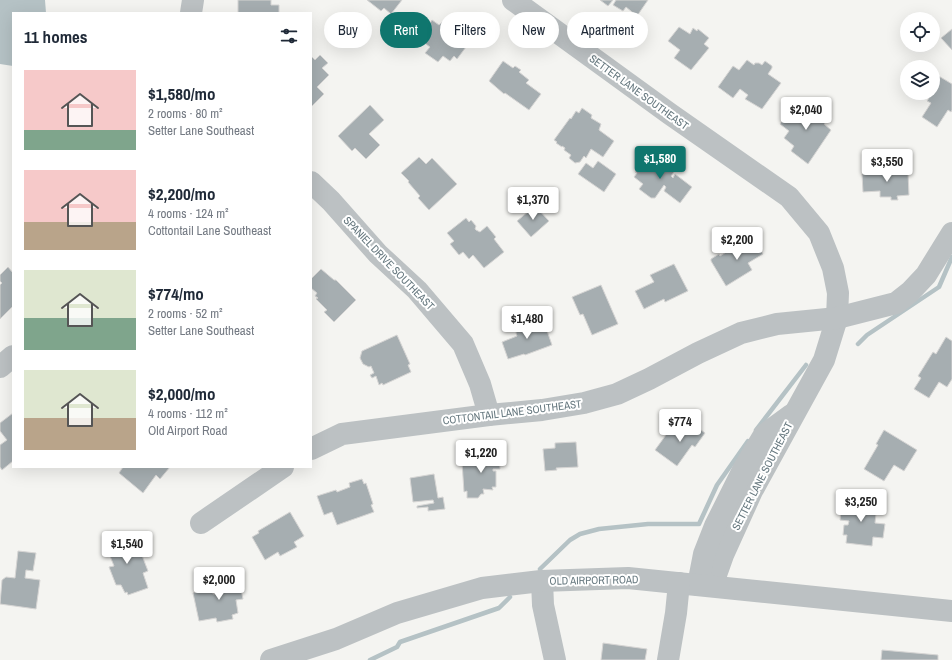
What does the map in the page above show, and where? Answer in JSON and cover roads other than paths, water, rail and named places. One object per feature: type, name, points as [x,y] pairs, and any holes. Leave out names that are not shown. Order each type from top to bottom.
[{"type":"street","points":[[191,12],[193,0]]},
{"type":"street","name":"SETTER LANE SOUTHEAST","points":[[513,0],[670,114],[789,197],[819,233],[833,268],[838,293],[837,318],[824,360],[796,411],[764,435],[743,470],[715,526],[704,554],[696,585],[676,613],[668,660]]},
{"type":"street","name":"SPANIEL DRIVE SOUTHEAST","points":[[312,183],[378,254],[417,290],[463,344],[480,384],[489,415]]},
{"type":"street","name":"COTTONTAIL LANE SOUTHEAST","points":[[312,449],[342,434],[489,415],[542,410],[584,403],[617,394],[741,333],[777,324],[837,318],[896,303],[910,292],[926,275],[952,233]]},
{"type":"street","points":[[0,367],[12,357]]},
{"type":"street","points":[[201,523],[283,468]]},
{"type":"street","name":"OLD AIRPORT ROAD","points":[[271,660],[336,639],[398,613],[482,588],[542,581],[628,578],[952,611]]},
{"type":"street","points":[[542,581],[543,605],[555,660]]},
{"type":"waterway","points":[[858,344],[867,335],[939,287],[952,257]]},
{"type":"waterway","points":[[756,430],[806,365]]},
{"type":"waterway","points":[[540,569],[570,540],[580,534],[599,529],[648,524],[699,524],[717,485],[748,441]]},
{"type":"waterway","points":[[370,660],[397,647],[400,642],[499,608],[510,597]]}]
